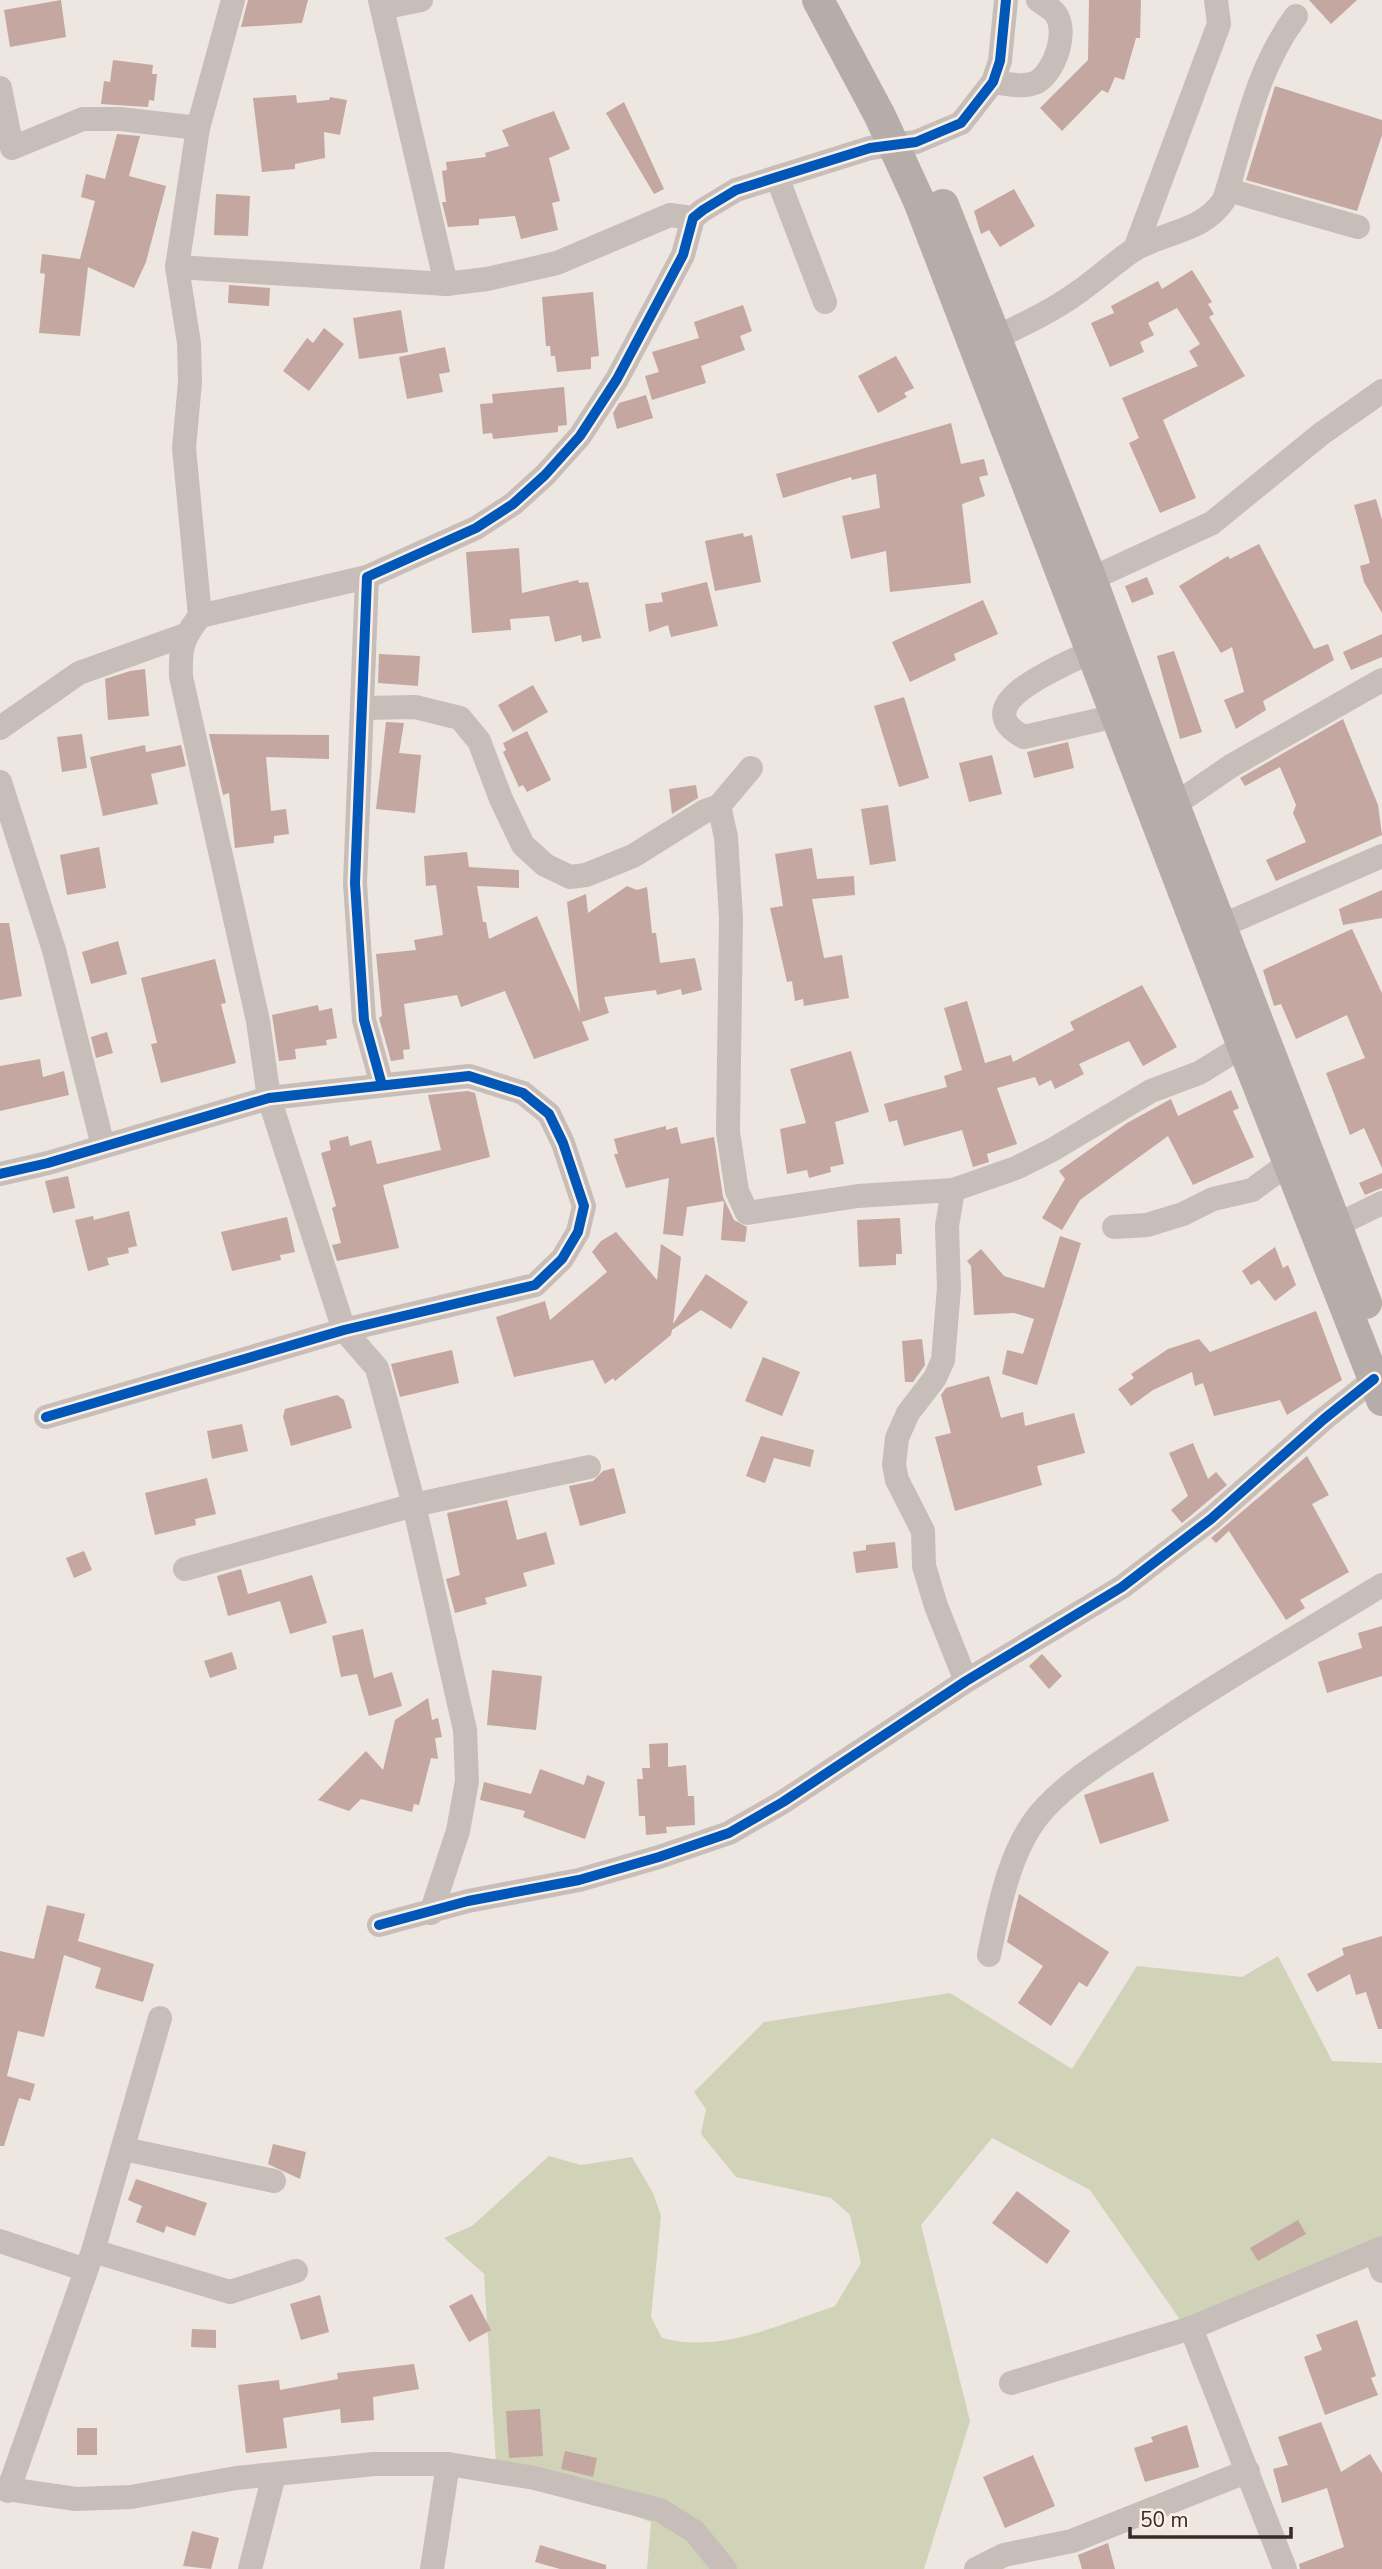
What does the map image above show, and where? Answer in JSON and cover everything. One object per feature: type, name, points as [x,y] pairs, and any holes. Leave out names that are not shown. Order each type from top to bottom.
[{"type":"main road","points":[[818,0],[904,143],[919,201],[1243,1046],[1378,1389]]},
{"type":"main road","points":[[841,0],[904,143],[997,337],[1091,579],[1174,805],[1338,1225],[1382,1347]]},
{"type":"street","points":[[233,0],[198,128],[177,267],[188,342],[190,382],[184,448],[192,626],[180,654],[181,677],[258,1021],[270,1098],[344,1330],[377,1368],[414,1505],[465,1730],[467,1781],[458,1831],[431,1913]]},
{"type":"street","points":[[421,0],[381,4],[446,284]]},
{"type":"street","points":[[177,267],[446,284],[487,279],[557,263],[670,215],[693,218],[736,190],[904,143],[961,123],[993,82],[1000,61],[1006,0]]},
{"type":"street","points":[[993,82],[1018,86],[1036,82],[1051,68],[1059,46],[1060,22],[1055,12],[1038,0]]},
{"type":"street","points":[[1135,249],[1219,24],[1216,0]]},
{"type":"street","points":[[997,337],[1078,293],[1135,249],[1200,225],[1215,214],[1228,190],[1255,94],[1277,43],[1296,16]]},
{"type":"street","points":[[0,88],[12,148],[83,119],[120,119],[198,128]]},
{"type":"street","points":[[777,177],[825,302]]},
{"type":"street","points":[[1228,190],[1358,228]]},
{"type":"street","points":[[0,728],[79,673],[192,626],[367,577],[476,528],[513,504],[580,436],[617,379],[683,255],[693,218]]},
{"type":"street","points":[[1091,579],[1212,523],[1321,434],[1382,391]]},
{"type":"street","points":[[367,577],[356,827],[358,940],[364,1020],[382,1085]]},
{"type":"street","points":[[1092,651],[1014,692],[1005,705],[1005,716],[1011,730],[1024,737],[1116,716]]},
{"type":"street","points":[[1174,805],[1231,766],[1382,680]]},
{"type":"street","points":[[363,708],[415,707],[460,718],[479,741],[500,799],[523,845],[545,865],[570,877],[586,875],[633,856],[705,811],[719,806],[751,768]]},
{"type":"street","points":[[0,782],[54,950],[103,1146]]},
{"type":"street","points":[[719,806],[726,837],[731,918],[728,1132],[737,1191],[747,1213],[858,1196],[953,1190],[1016,1168],[1052,1150],[1151,1091],[1199,1073],[1243,1046]]},
{"type":"street","points":[[1221,926],[1382,856]]},
{"type":"street","points":[[0,1174],[270,1098],[470,1076],[523,1093],[549,1114],[563,1143],[584,1206],[578,1232],[562,1259],[535,1285],[344,1330],[46,1417]]},
{"type":"street","points":[[1115,1227],[1147,1225],[1183,1214],[1213,1199],[1252,1190],[1289,1163]]},
{"type":"street","points":[[953,1190],[947,1226],[948,1332],[943,1360],[935,1378],[908,1413],[897,1438],[894,1465],[897,1480],[922,1531],[924,1566],[936,1606],[966,1681]]},
{"type":"street","points":[[1338,1225],[1382,1203]]},
{"type":"street","points":[[379,1925],[468,1901],[579,1880],[729,1833],[783,1802],[966,1681],[1122,1587],[1378,1389]]},
{"type":"street","points":[[185,1569],[414,1505],[589,1467]]},
{"type":"street","points":[[989,1955],[998,1913],[1014,1865],[1029,1830],[1044,1808],[1085,1773],[1166,1717],[1382,1585]]},
{"type":"street","points":[[160,2018],[90,2261],[4,2490],[76,2499],[131,2497],[236,2478],[374,2464],[448,2465],[535,2477],[660,2510],[695,2532],[725,2569]]},
{"type":"street","points":[[124,2149],[274,2181]]},
{"type":"street","points":[[0,2241],[230,2292],[296,2271]]},
{"type":"street","points":[[1011,2383],[1191,2328],[1380,2257]]},
{"type":"street","points":[[1191,2328],[1285,2569]]},
{"type":"street","points":[[432,2569],[448,2465]]},
{"type":"street","points":[[976,2569],[1004,2556],[1072,2541],[1248,2471]]},
{"type":"street","points":[[250,2569],[274,2475]]},
{"type":"green space","points":[[1278,1956],[1332,2061],[1382,2063],[1382,2262],[1253,2313],[1190,2334],[1090,2190],[992,2138],[921,2225],[970,2421],[924,2569],[647,2569],[651,2522],[496,2464],[484,2274],[444,2238],[472,2226],[549,2156],[581,2165],[632,2157],[653,2193],[661,2216],[651,2317],[662,2338],[706,2342],[750,2335],[835,2306],[861,2263],[850,2215],[831,2198],[736,2177],[701,2134],[706,2109],[694,2092],[764,2022],[950,1993],[1072,2069],[1137,1966],[1242,1977]]},
{"type":"building","points":[[61,0],[66,37],[10,47],[4,10]]},
{"type":"building","points":[[248,0],[308,0],[302,23],[241,27]]},
{"type":"building","points":[[1089,0],[1141,0],[1140,38],[1136,38],[1124,80],[1115,77],[1108,93],[1102,90],[1062,131],[1040,108],[1088,60]]},
{"type":"building","points":[[1309,0],[1357,0],[1331,24]]},
{"type":"building","points":[[113,60],[153,65],[152,74],[157,74],[154,101],[149,100],[148,107],[101,104],[104,81],[110,82]]},
{"type":"building","points":[[1275,86],[1382,120],[1382,135],[1357,211],[1246,180]]},
{"type":"building","points":[[296,95],[297,103],[329,100],[330,97],[347,100],[340,135],[324,132],[325,158],[295,164],[295,169],[262,172],[253,98]]},
{"type":"building","points":[[624,102],[664,189],[654,194],[606,113]]},
{"type":"building","points":[[554,111],[570,149],[549,158],[560,201],[552,203],[558,230],[521,239],[515,216],[479,219],[479,225],[448,227],[442,202],[446,202],[442,171],[447,170],[446,162],[486,157],[485,153],[509,146],[502,130]]},
{"type":"building","points":[[117,134],[140,136],[129,176],[166,186],[146,262],[134,288],[88,267],[80,336],[39,333],[45,274],[40,273],[42,254],[80,259],[95,201],[81,197],[86,174],[105,179]]},
{"type":"building","points":[[1014,189],[1035,226],[1000,247],[989,230],[981,234],[974,211]]},
{"type":"building","points":[[216,194],[250,196],[248,236],[214,235]]},
{"type":"building","points":[[1192,270],[1212,302],[1208,304],[1214,314],[1209,317],[1245,376],[1163,420],[1196,498],[1160,513],[1129,443],[1139,438],[1122,398],[1198,366],[1189,351],[1200,344],[1177,308],[1148,323],[1154,335],[1140,342],[1144,352],[1110,367],[1091,323],[1114,313],[1111,306],[1158,281],[1162,289]]},
{"type":"building","points":[[229,285],[270,288],[269,306],[228,303]]},
{"type":"building","points":[[593,292],[599,356],[591,357],[591,369],[557,372],[555,356],[551,356],[550,346],[546,346],[542,297]]},
{"type":"building","points":[[743,305],[752,331],[740,336],[745,350],[701,366],[706,383],[652,400],[645,376],[659,372],[652,352],[699,338],[694,322]]},
{"type":"building","points":[[401,310],[408,352],[359,359],[353,318]]},
{"type":"building","points":[[324,328],[344,344],[309,391],[283,371],[307,338],[313,343]]},
{"type":"building","points":[[445,347],[450,372],[439,374],[443,392],[407,399],[399,357]]},
{"type":"building","points":[[896,356],[914,388],[904,393],[907,397],[878,413],[858,376]]},
{"type":"building","points":[[564,387],[567,425],[558,426],[558,432],[493,439],[492,433],[483,434],[480,404],[493,403],[492,394]]},
{"type":"building","points":[[646,395],[653,418],[617,429],[613,413],[619,403]]},
{"type":"building","points":[[951,423],[961,464],[984,459],[988,475],[979,477],[985,496],[962,504],[971,583],[890,592],[886,551],[851,559],[842,516],[880,508],[876,474],[852,480],[851,477],[783,498],[776,474]]},
{"type":"building","points":[[1376,499],[1382,520],[1382,613],[1364,582],[1360,566],[1370,563],[1354,505]]},
{"type":"building","points":[[743,533],[744,537],[752,535],[761,582],[715,591],[705,541]]},
{"type":"building","points":[[1259,544],[1314,649],[1328,644],[1334,660],[1263,701],[1266,710],[1236,729],[1224,700],[1244,692],[1232,647],[1221,653],[1179,586],[1228,556],[1230,559]]},
{"type":"building","points":[[519,548],[522,593],[578,580],[579,583],[588,582],[601,638],[582,642],[581,635],[555,642],[549,616],[510,619],[511,630],[472,633],[466,552]]},
{"type":"building","points":[[1147,577],[1154,594],[1132,603],[1125,586]]},
{"type":"building","points":[[707,582],[718,626],[671,637],[668,625],[649,632],[645,604],[663,602],[661,593]]},
{"type":"building","points":[[983,600],[998,634],[954,654],[956,660],[910,682],[892,642]]},
{"type":"building","points":[[1382,634],[1382,657],[1351,670],[1343,652]]},
{"type":"building","points":[[1174,651],[1202,732],[1180,739],[1157,656]]},
{"type":"building","points":[[379,654],[420,656],[418,686],[378,683]]},
{"type":"building","points":[[145,669],[149,716],[108,720],[105,679]]},
{"type":"building","points":[[533,685],[548,712],[513,732],[498,705]]},
{"type":"building","points":[[904,697],[929,778],[899,787],[874,706]]},
{"type":"building","points":[[1343,719],[1378,805],[1382,835],[1276,881],[1266,860],[1306,842],[1293,813],[1296,805],[1280,767],[1245,786],[1240,778]]},
{"type":"building","points":[[386,722],[404,723],[399,753],[421,755],[415,813],[376,809]]},
{"type":"building","points":[[527,731],[551,780],[527,792],[523,785],[519,787],[503,752],[506,750],[503,743]]},
{"type":"building","points":[[82,734],[87,768],[62,772],[57,737]]},
{"type":"building","points":[[209,734],[329,735],[329,759],[266,757],[271,811],[286,809],[289,834],[274,836],[274,843],[235,848],[229,793],[223,795]]},
{"type":"building","points":[[1068,742],[1074,768],[1034,778],[1027,752]]},
{"type":"building","points":[[145,745],[146,752],[181,745],[186,766],[151,774],[158,804],[103,816],[90,757]]},
{"type":"building","points":[[992,755],[1002,794],[969,802],[959,763]]},
{"type":"building","points":[[696,785],[698,798],[672,814],[669,789]]},
{"type":"building","points":[[888,805],[896,861],[870,865],[861,809]]},
{"type":"building","points":[[99,847],[106,888],[67,895],[60,855]]},
{"type":"building","points":[[812,848],[817,879],[854,876],[855,895],[812,899],[824,958],[842,955],[849,998],[804,1006],[803,999],[795,1001],[792,981],[787,982],[770,908],[783,906],[775,854]]},
{"type":"building","points":[[467,852],[469,867],[519,870],[519,888],[477,886],[489,939],[537,916],[580,1013],[567,902],[586,894],[588,913],[627,886],[637,890],[647,887],[652,933],[656,933],[660,963],[695,958],[702,990],[682,995],[681,989],[657,995],[656,990],[604,997],[609,1013],[582,1022],[589,1040],[534,1059],[505,991],[461,1007],[457,995],[404,1004],[410,1049],[403,1050],[404,1059],[391,1061],[379,1018],[382,1016],[376,954],[416,950],[414,940],[443,935],[436,885],[426,886],[424,856]]},
{"type":"building","points":[[1382,890],[1382,918],[1343,925],[1339,909]]},
{"type":"building","points":[[0,923],[9,923],[22,996],[0,1000]]},
{"type":"building","points":[[1352,929],[1382,993],[1382,1168],[1364,1128],[1350,1135],[1326,1073],[1365,1058],[1347,1015],[1296,1039],[1281,1004],[1274,1006],[1263,970]]},
{"type":"building","points":[[118,941],[127,974],[91,984],[82,952]]},
{"type":"building","points":[[215,959],[226,1003],[221,1004],[236,1063],[161,1083],[151,1044],[157,1043],[141,978]]},
{"type":"building","points":[[1142,985],[1177,1047],[1143,1066],[1129,1041],[1079,1064],[1084,1074],[1055,1089],[1051,1080],[1039,1086],[1035,1077],[997,1088],[1017,1144],[987,1154],[989,1162],[973,1167],[962,1130],[904,1146],[897,1120],[889,1122],[884,1104],[947,1087],[944,1076],[962,1070],[944,1008],[967,1001],[985,1063],[1011,1055],[1013,1062],[1074,1030],[1070,1022]]},
{"type":"building","points":[[318,1005],[319,1011],[332,1008],[337,1038],[326,1040],[327,1045],[295,1049],[296,1059],[279,1061],[272,1015]]},
{"type":"building","points":[[107,1032],[113,1053],[96,1058],[91,1037]]},
{"type":"building","points":[[851,1051],[869,1112],[835,1122],[844,1164],[830,1167],[831,1172],[809,1178],[807,1170],[787,1174],[780,1129],[806,1123],[790,1069]]},
{"type":"building","points":[[40,1059],[43,1077],[64,1071],[69,1095],[0,1111],[0,1066]]},
{"type":"building","points":[[1231,1090],[1239,1108],[1233,1111],[1254,1157],[1193,1185],[1168,1136],[1080,1200],[1062,1230],[1042,1218],[1065,1179],[1059,1171],[1127,1123],[1171,1099],[1178,1116]]},
{"type":"building","points":[[468,1091],[475,1093],[490,1157],[383,1185],[399,1248],[337,1261],[332,1245],[341,1243],[332,1208],[336,1206],[321,1153],[331,1150],[329,1141],[348,1136],[350,1146],[371,1140],[377,1164],[441,1150],[428,1095]]},
{"type":"building","points":[[666,1126],[666,1130],[677,1127],[681,1144],[714,1137],[723,1197],[734,1220],[747,1227],[745,1242],[721,1240],[724,1201],[687,1207],[683,1236],[663,1234],[669,1178],[626,1188],[614,1154],[618,1154],[614,1139]]},
{"type":"building","points":[[1382,1173],[1382,1188],[1365,1195],[1359,1183]]},
{"type":"building","points":[[68,1176],[75,1208],[53,1213],[45,1181]]},
{"type":"building","points":[[129,1211],[137,1246],[128,1248],[129,1253],[107,1258],[109,1265],[88,1271],[75,1220],[93,1216],[94,1220]]},
{"type":"building","points":[[287,1217],[295,1252],[280,1255],[281,1260],[232,1271],[221,1232]]},
{"type":"building","points":[[900,1218],[902,1254],[896,1254],[896,1265],[859,1267],[857,1220]]},
{"type":"building","points":[[616,1232],[657,1280],[661,1244],[681,1257],[673,1324],[706,1274],[748,1302],[731,1329],[701,1310],[672,1330],[671,1335],[615,1381],[613,1378],[605,1384],[593,1360],[514,1377],[496,1317],[545,1301],[550,1320],[607,1272],[592,1252],[601,1241]]},
{"type":"building","points":[[1060,1236],[1081,1243],[1037,1385],[1002,1374],[1007,1350],[1023,1354],[1034,1319],[1014,1313],[974,1315],[971,1266],[967,1261],[981,1249],[1004,1276],[1044,1288]]},
{"type":"building","points":[[1275,1247],[1283,1268],[1288,1265],[1296,1285],[1275,1301],[1259,1280],[1251,1285],[1242,1271]]},
{"type":"building","points":[[1316,1311],[1342,1380],[1287,1415],[1280,1400],[1214,1416],[1203,1383],[1195,1386],[1192,1372],[1153,1390],[1131,1406],[1118,1389],[1134,1378],[1131,1374],[1168,1349],[1199,1339],[1210,1352]]},
{"type":"building","points":[[922,1339],[925,1365],[913,1382],[905,1382],[902,1341]]},
{"type":"building","points":[[452,1350],[459,1383],[400,1397],[391,1364]]},
{"type":"building","points":[[763,1357],[800,1372],[782,1416],[745,1401]]},
{"type":"building","points":[[989,1376],[1001,1418],[1023,1412],[1025,1426],[1074,1413],[1085,1453],[1037,1466],[1042,1485],[955,1511],[935,1437],[951,1433],[941,1395],[946,1388]]},
{"type":"building","points":[[337,1395],[344,1400],[352,1428],[291,1446],[283,1417],[285,1409]]},
{"type":"building","points":[[242,1424],[248,1451],[212,1459],[207,1431]]},
{"type":"building","points":[[761,1436],[814,1450],[810,1467],[774,1458],[765,1483],[746,1476]]},
{"type":"building","points":[[1193,1443],[1208,1479],[1216,1472],[1227,1485],[1182,1523],[1171,1510],[1188,1496],[1169,1453]]},
{"type":"building","points":[[1307,1456],[1329,1495],[1312,1504],[1349,1572],[1300,1600],[1305,1608],[1286,1620],[1229,1531],[1216,1543],[1211,1538]]},
{"type":"building","points":[[614,1468],[626,1513],[580,1526],[569,1486],[593,1481],[603,1471]]},
{"type":"building","points":[[207,1478],[216,1514],[195,1519],[196,1525],[155,1535],[145,1493]]},
{"type":"building","points":[[507,1500],[517,1540],[546,1532],[555,1564],[523,1573],[527,1586],[485,1598],[487,1604],[455,1613],[446,1579],[460,1575],[447,1513]]},
{"type":"building","points":[[895,1542],[898,1568],[856,1573],[853,1552],[866,1550],[866,1545]]},
{"type":"building","points":[[84,1551],[92,1570],[74,1578],[66,1558]]},
{"type":"building","points":[[241,1569],[248,1594],[312,1575],[327,1623],[290,1634],[280,1601],[228,1616],[217,1576]]},
{"type":"building","points":[[1382,1626],[1382,1676],[1327,1693],[1318,1662],[1362,1648],[1358,1633]]},
{"type":"building","points":[[363,1629],[374,1678],[392,1672],[402,1706],[369,1716],[357,1674],[341,1677],[332,1636]]},
{"type":"building","points":[[232,1652],[237,1669],[210,1678],[204,1661]]},
{"type":"building","points":[[1042,1654],[1062,1676],[1049,1689],[1029,1666]]},
{"type":"building","points":[[492,1670],[542,1676],[536,1730],[487,1725]]},
{"type":"building","points":[[428,1698],[432,1720],[438,1718],[442,1737],[435,1738],[438,1759],[431,1758],[419,1805],[414,1804],[412,1812],[361,1799],[349,1811],[318,1800],[366,1751],[383,1770],[395,1720]]},
{"type":"building","points":[[668,1743],[668,1767],[686,1765],[688,1796],[694,1796],[695,1825],[666,1827],[667,1833],[646,1835],[645,1816],[639,1816],[637,1779],[643,1779],[642,1768],[650,1768],[649,1744]]},
{"type":"building","points":[[540,1769],[584,1785],[587,1775],[605,1782],[585,1839],[523,1817],[525,1811],[480,1800],[484,1782],[531,1794]]},
{"type":"building","points":[[1153,1772],[1169,1821],[1100,1844],[1084,1795]]},
{"type":"building","points":[[1019,1894],[1109,1952],[1087,1987],[1079,1982],[1051,2026],[1018,2003],[1043,1966],[1007,1942]]},
{"type":"building","points":[[47,1905],[85,1914],[78,1941],[154,1964],[143,2002],[95,1988],[101,1968],[64,1955],[44,2037],[18,2031],[7,2076],[35,2084],[30,2101],[19,2098],[4,2146],[0,2146],[0,1951],[34,1959]]},
{"type":"building","points":[[1382,1936],[1382,2029],[1378,2029],[1366,1992],[1356,1995],[1350,1974],[1317,1992],[1307,1974],[1344,1955],[1342,1948]]},
{"type":"building","points":[[273,2144],[306,2152],[300,2179],[268,2164]]},
{"type":"building","points":[[136,2179],[207,2203],[195,2236],[166,2226],[164,2233],[136,2222],[142,2206],[128,2200]]},
{"type":"building","points":[[1017,2191],[1070,2231],[1047,2264],[992,2223]]},
{"type":"building","points":[[1298,2220],[1306,2234],[1258,2261],[1250,2248]]},
{"type":"building","points":[[472,2294],[491,2330],[469,2342],[449,2306]]},
{"type":"building","points":[[320,2295],[329,2332],[301,2340],[290,2304]]},
{"type":"building","points":[[1357,2320],[1376,2376],[1371,2378],[1378,2395],[1325,2415],[1304,2357],[1322,2350],[1316,2335]]},
{"type":"building","points":[[192,2329],[216,2330],[216,2348],[191,2347]]},
{"type":"building","points":[[414,2364],[419,2389],[373,2397],[374,2420],[341,2423],[340,2409],[283,2418],[287,2448],[246,2453],[238,2385],[279,2380],[280,2390],[338,2379],[337,2373]]},
{"type":"building","points":[[540,2409],[543,2456],[509,2458],[506,2411]]},
{"type":"building","points":[[1321,2422],[1341,2472],[1370,2454],[1382,2473],[1382,2569],[1300,2569],[1299,2564],[1344,2547],[1327,2488],[1282,2503],[1273,2469],[1288,2465],[1278,2437]]},
{"type":"building","points":[[1187,2425],[1199,2467],[1145,2482],[1134,2448],[1153,2442],[1151,2437]]},
{"type":"building","points":[[77,2428],[97,2428],[97,2455],[77,2455]]},
{"type":"building","points":[[565,2451],[597,2458],[593,2477],[561,2469]]},
{"type":"building","points":[[1033,2455],[1055,2506],[1005,2528],[983,2477]]},
{"type":"building","points":[[192,2531],[219,2538],[211,2569],[183,2566]]},
{"type":"building","points":[[1108,2543],[1115,2569],[1082,2569],[1078,2555]]},
{"type":"building","points":[[540,2545],[606,2565],[606,2569],[560,2569],[535,2562]]},
{"type":"cycle path","points":[[382,1085],[364,1020],[355,883],[367,577],[476,528],[513,504],[545,475],[580,436],[617,379],[683,255],[693,218],[703,210],[736,190],[870,148],[916,142],[961,123],[993,82],[1000,61],[1006,0]]},
{"type":"cycle path","points":[[0,1174],[48,1163],[269,1098],[469,1076],[523,1093],[549,1114],[563,1143],[584,1206],[578,1232],[562,1259],[535,1285],[344,1330],[46,1417]]},
{"type":"cycle path","points":[[379,1925],[468,1901],[579,1880],[729,1833],[783,1802],[966,1681],[1122,1587],[1211,1519],[1324,1419],[1374,1379]]}]
